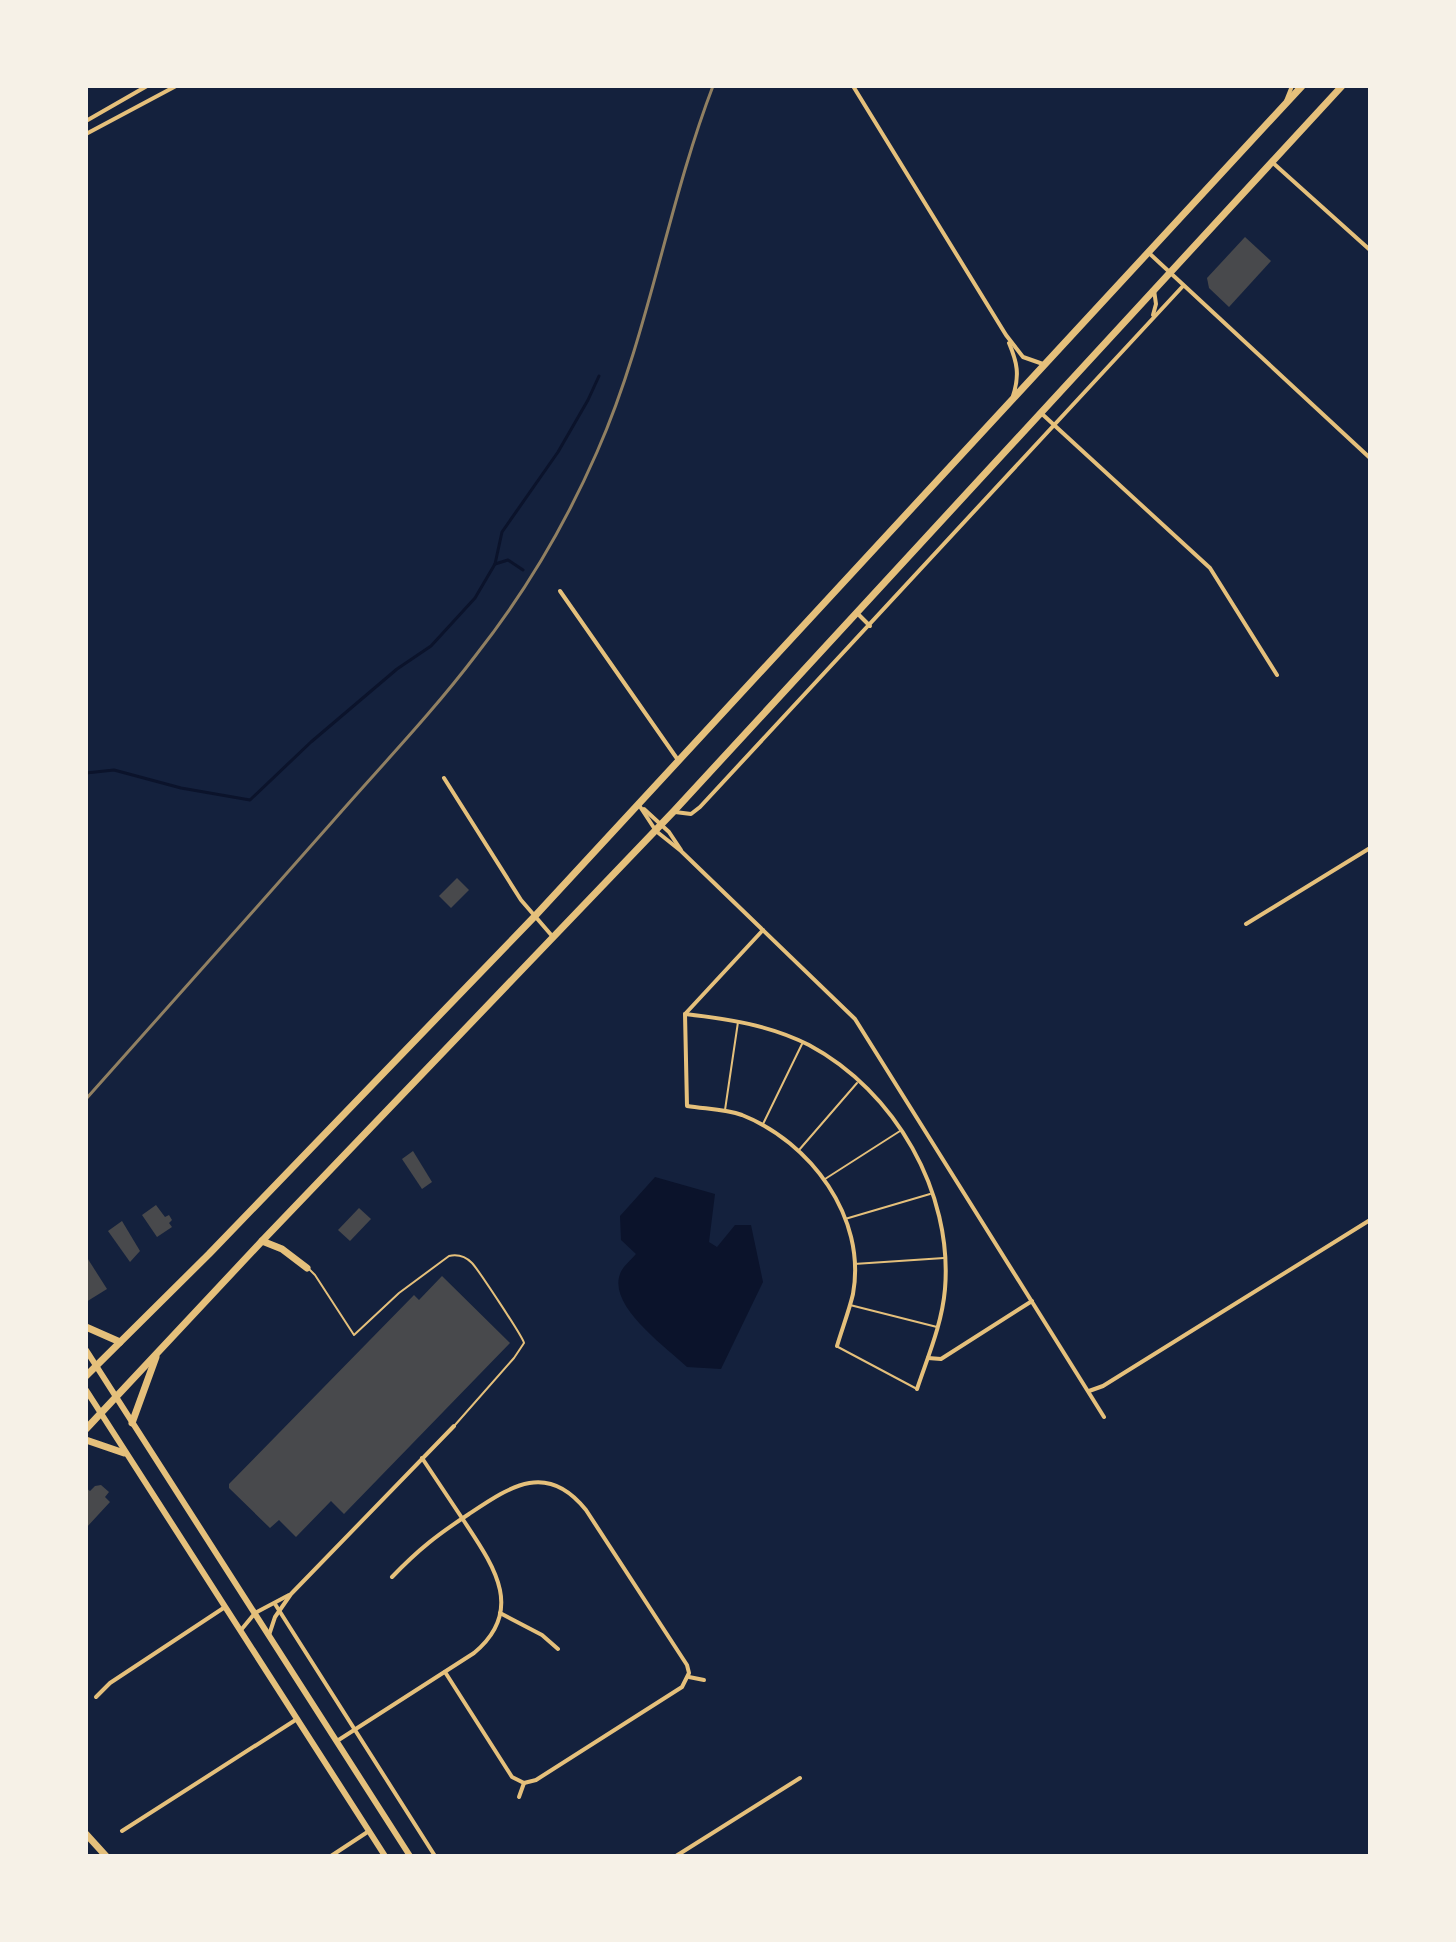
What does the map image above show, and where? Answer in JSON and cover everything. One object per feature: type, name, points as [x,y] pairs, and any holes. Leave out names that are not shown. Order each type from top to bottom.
[{"type":"highway","points":[[86,1376],[209,1254],[535,916],[1302,86]]},
{"type":"highway","points":[[86,1429],[659,828],[1342,86]]},
{"type":"highway","points":[[262,1241],[282,1249],[307,1268]]},
{"type":"highway","points":[[86,1327],[120,1342]]},
{"type":"highway","points":[[132,1423],[159,1352]]},
{"type":"highway","points":[[86,1440],[124,1453]]},
{"type":"highway","points":[[86,1834],[106,1856]]},
{"type":"main road","points":[[86,1350],[410,1856]]},
{"type":"main road","points":[[86,1390],[385,1856]]},
{"type":"main road","points":[[145,1481],[162,1470]]},
{"type":"street","points":[[86,121],[147,86]]},
{"type":"street","points":[[86,134],[176,86]]},
{"type":"street","points":[[853,86],[1006,335],[1023,357],[1045,365]]},
{"type":"street","points":[[1283,107],[1292,86]]},
{"type":"street","points":[[1272,162],[1370,250]]},
{"type":"street","points":[[1149,253],[1370,458]]},
{"type":"street","points":[[674,811],[691,814],[700,807],[1183,286]]},
{"type":"street","points":[[1151,319],[1156,304],[1154,290]]},
{"type":"street","points":[[1006,335],[1018,365],[1018,381],[1011,402]]},
{"type":"street","points":[[1041,413],[1210,568],[1277,675]]},
{"type":"street","points":[[560,591],[680,761]]},
{"type":"street","points":[[857,613],[870,626]]},
{"type":"street","points":[[444,778],[521,900],[554,938]]},
{"type":"street","points":[[639,805],[681,851],[855,1019],[1104,1417]]},
{"type":"street","points":[[1246,924],[1368,850],[1369,858]]},
{"type":"street","points":[[763,930],[685,1014],[687,1106],[725,1110],[762,1125],[798,1150],[825,1179],[845,1219],[853,1264],[853,1293],[837,1346]]},
{"type":"street","points":[[685,1014],[738,1021],[778,1032],[803,1043],[858,1082],[885,1109],[915,1149],[940,1217],[945,1258],[945,1290],[938,1327],[917,1389]]},
{"type":"street","points":[[1088,1391],[1103,1386],[1370,1220]]},
{"type":"street","points":[[928,1358],[941,1359],[1032,1301]]},
{"type":"street","points":[[269,1635],[279,1610],[291,1594],[454,1426]]},
{"type":"street","points":[[337,1741],[445,1672],[484,1643],[493,1632],[500,1613],[500,1587],[496,1571],[422,1458]]},
{"type":"street","points":[[392,1577],[424,1544],[506,1490],[527,1482],[553,1484],[571,1493],[586,1510],[687,1665],[689,1677],[682,1687],[536,1780],[524,1783],[512,1777],[445,1672]]},
{"type":"street","points":[[241,1630],[255,1613],[291,1594]]},
{"type":"street","points":[[275,1604],[435,1856]]},
{"type":"street","points":[[96,1697],[110,1683],[226,1607]]},
{"type":"street","points":[[500,1613],[542,1635],[558,1649]]},
{"type":"street","points":[[689,1677],[704,1680]]},
{"type":"street","points":[[122,1831],[297,1719]]},
{"type":"street","points":[[676,1856],[800,1778]]},
{"type":"street","points":[[519,1797],[524,1783]]},
{"type":"street","points":[[331,1856],[369,1831]]},
{"type":"lane","points":[[725,1110],[738,1021]]},
{"type":"lane","points":[[762,1125],[803,1043]]},
{"type":"lane","points":[[798,1150],[858,1082]]},
{"type":"lane","points":[[825,1179],[901,1130]]},
{"type":"lane","points":[[845,1219],[932,1193]]},
{"type":"lane","points":[[307,1268],[315,1275],[354,1335],[399,1293],[449,1256],[459,1255],[473,1263],[519,1330],[524,1343],[454,1426]]},
{"type":"lane","points":[[853,1264],[945,1258]]},
{"type":"lane","points":[[849,1305],[938,1327]]},
{"type":"lane","points":[[837,1346],[917,1389]]},
{"type":"water","points":[[655,1177],[715,1194],[709,1242],[717,1247],[735,1225],[751,1225],[763,1282],[721,1369],[687,1367],[641,1325],[622,1299],[620,1274],[636,1254],[621,1240],[620,1216]]},
{"type":"building","points":[[1245,237],[1271,261],[1229,307],[1209,288],[1207,278]]},
{"type":"building","points":[[457,878],[469,890],[451,908],[439,896]]},
{"type":"building","points":[[413,1151],[432,1182],[422,1189],[402,1159]]},
{"type":"building","points":[[156,1205],[165,1217],[169,1215],[172,1220],[169,1223],[172,1227],[157,1237],[142,1215]]},
{"type":"building","points":[[359,1208],[371,1219],[350,1241],[338,1230]]},
{"type":"building","points":[[122,1221],[140,1251],[130,1262],[108,1231]]},
{"type":"building","points":[[86,1256],[107,1289],[86,1302]]},
{"type":"building","points":[[442,1276],[510,1343],[344,1514],[331,1501],[296,1537],[279,1520],[270,1528],[229,1488],[229,1484],[414,1295],[419,1300]]},
{"type":"building","points":[[101,1485],[109,1492],[105,1497],[110,1502],[86,1528],[86,1488],[90,1491]]},
{"type":"waterway","points":[[86,773],[114,770],[181,788],[250,800],[311,742],[397,669],[431,646],[475,598],[495,564],[502,532],[558,452],[599,376]]},
{"type":"waterway","points":[[495,564],[508,560],[523,570]]},
{"type":"railway","points":[[86,1099],[424,719],[494,632],[527,583],[572,505],[615,407],[713,86]]}]
